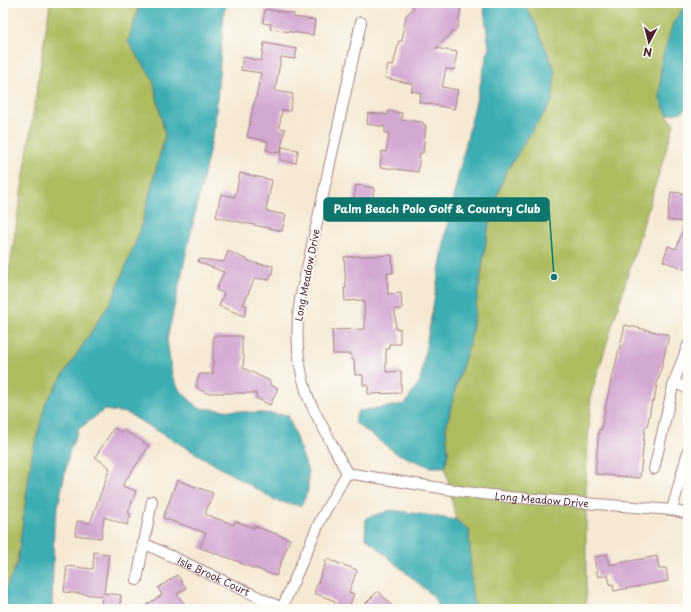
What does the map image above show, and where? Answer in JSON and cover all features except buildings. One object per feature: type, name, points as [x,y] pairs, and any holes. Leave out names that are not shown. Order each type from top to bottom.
[{"type":"street","name":"Long Meadow Drive","points":[[361,22],[300,300],[296,332],[298,356],[307,394],[347,473],[465,492],[672,510],[688,514]]},
{"type":"street","points":[[654,469],[674,382],[688,344]]},
{"type":"street","points":[[674,382],[688,389]]},
{"type":"street","points":[[672,510],[688,451]]},
{"type":"street","points":[[283,608],[326,508],[347,473]]},
{"type":"street","points":[[137,580],[152,501]]},
{"type":"street","name":"Isle Brook Court","points":[[144,543],[283,608]]},
{"type":"green space","points":[[50,3],[140,3],[128,42],[153,79],[165,135],[140,231],[113,298],[46,402],[32,455],[17,564],[3,594],[3,312]]},
{"type":"green space","points":[[524,3],[685,3],[667,115],[674,124],[591,395],[586,474],[586,609],[477,609],[472,598],[469,530],[456,520],[445,467],[448,453],[446,428],[456,387],[471,338],[490,216],[505,174],[529,135],[552,102],[537,27]]},
{"type":"water","points":[[140,3],[228,3],[224,11],[215,125],[167,339],[172,376],[179,389],[198,408],[288,415],[308,471],[308,491],[301,506],[277,501],[127,413],[104,410],[79,429],[70,449],[54,525],[52,604],[55,609],[3,609],[4,591],[17,564],[32,455],[46,402],[113,298],[140,231],[165,135],[153,79],[128,42]]},
{"type":"water","points":[[483,3],[524,3],[537,27],[555,71],[552,102],[529,135],[505,174],[490,216],[471,338],[456,386],[446,428],[448,453],[445,467],[430,467],[396,453],[354,422],[358,411],[405,404],[420,381],[449,214],[489,47]]},
{"type":"water","points":[[685,3],[688,3],[688,107],[682,112],[667,115],[660,99],[661,62],[673,23],[684,7]]},
{"type":"water","points":[[391,510],[456,520],[469,530],[472,598],[477,609],[440,609],[433,596],[365,537],[366,518]]},
{"type":"place","name":"Palm Beach Polo Golf & Country Club","points":[[554,277]]}]
